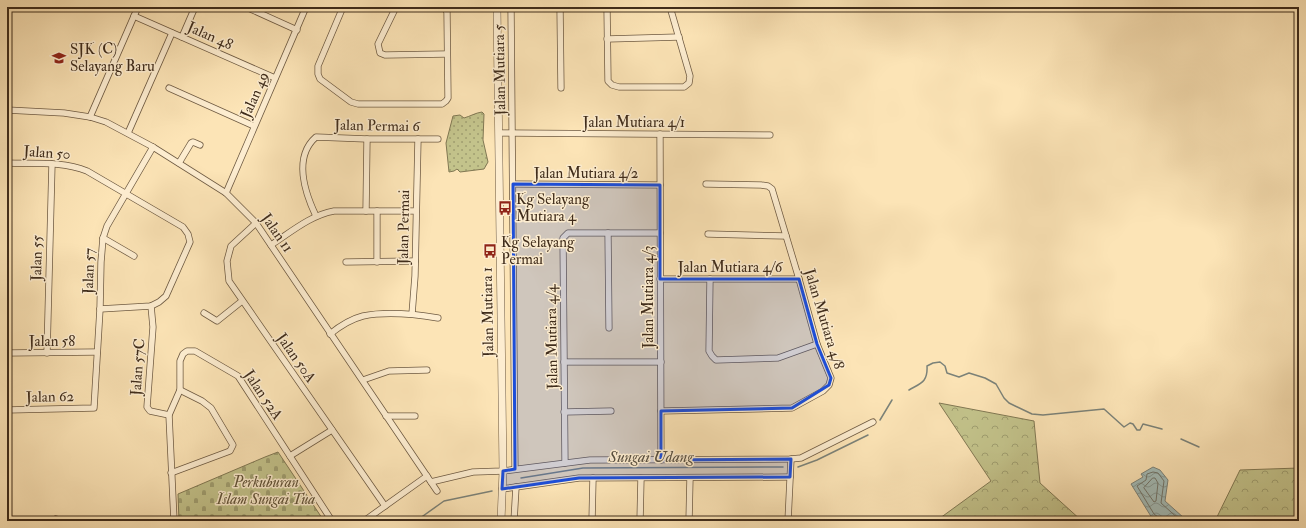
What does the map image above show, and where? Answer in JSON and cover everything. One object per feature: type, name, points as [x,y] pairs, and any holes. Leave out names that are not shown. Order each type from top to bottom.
[{"type":"street","points":[[90,117],[138,7]]},
{"type":"street","points":[[182,37],[196,7]]},
{"type":"street","points":[[246,7],[296,30]]},
{"type":"street","name":"Jalan 49","points":[[226,193],[306,7]]},
{"type":"street","points":[[343,7],[318,66],[318,74],[320,79],[351,102],[358,104],[442,104],[446,102],[448,98],[447,12],[444,7]]},
{"type":"street","points":[[396,7],[378,44],[380,53],[384,55],[447,54]]},
{"type":"street","name":"Jalan Mutiara 1","points":[[497,7],[503,470],[501,521]]},
{"type":"street","name":"Jalan Mutiara 5","points":[[510,7],[513,133],[515,469]]},
{"type":"street","points":[[560,7],[561,88]]},
{"type":"street","points":[[607,7],[608,80],[612,85],[619,87],[684,87],[689,83],[690,76],[670,7]]},
{"type":"street","name":"Jalan 48","points":[[134,16],[275,78]]},
{"type":"street","points":[[128,133],[172,33]]},
{"type":"street","points":[[607,39],[679,37]]},
{"type":"street","points":[[169,88],[254,126]]},
{"type":"street","name":"Jalan 11","points":[[7,110],[64,113],[90,117],[106,122],[153,147],[226,193],[256,223],[437,491]]},
{"type":"street","name":"Jalan Mutiara 4/1","points":[[499,133],[770,135]]},
{"type":"street","name":"Jalan Mutiara 4/3","points":[[660,134],[661,460]]},
{"type":"street","name":"Jalan Permai 6","points":[[316,216],[308,200],[303,181],[307,146],[316,137],[438,139]]},
{"type":"street","points":[[366,210],[367,139]]},
{"type":"street","name":"Jalan Permai","points":[[412,314],[415,276],[418,139]]},
{"type":"street","points":[[179,163],[193,142],[200,144]]},
{"type":"street","name":"Jalan 57","points":[[94,408],[103,238],[107,226],[153,147]]},
{"type":"street","name":"Jalan 50","points":[[7,163],[52,164],[82,169],[183,227],[188,234],[190,242],[166,296],[151,306]]},
{"type":"street","name":"Jalan 55","points":[[47,353],[52,164]]},
{"type":"street","name":"Jalan Mutiara 4/2","points":[[513,184],[660,185]]},
{"type":"street","name":"Jalan Mutiara 4/8","points":[[661,411],[792,408],[823,391],[829,385],[831,378],[817,344],[772,189],[768,186],[761,185],[706,184]]},
{"type":"street","points":[[271,245],[324,212],[366,210],[416,211]]},
{"type":"street","points":[[377,211],[377,262]]},
{"type":"street","name":"Jalan 50A","points":[[256,223],[231,246],[227,261],[229,281],[385,506]]},
{"type":"street","name":"Jalan Mutiara 4/4","points":[[565,463],[563,238],[568,234],[660,234]]},
{"type":"street","points":[[608,234],[609,328]]},
{"type":"street","points":[[708,234],[786,236]]},
{"type":"street","points":[[103,238],[134,256]]},
{"type":"street","points":[[346,262],[415,261]]},
{"type":"street","name":"Jalan Mutiara 4/6","points":[[660,279],[799,279]]},
{"type":"street","points":[[710,279],[709,351],[716,360],[778,358],[817,344]]},
{"type":"street","points":[[204,314],[217,321],[242,301]]},
{"type":"street","points":[[100,309],[151,306]]},
{"type":"street","name":"Jalan 57C","points":[[151,306],[153,327],[147,407],[150,411],[169,415]]},
{"type":"street","points":[[330,334],[344,324],[363,316],[412,314],[438,318]]},
{"type":"street","name":"Jalan 52A","points":[[174,521],[169,415],[180,390],[180,361],[183,354],[187,351],[195,351],[238,376],[332,521]]},
{"type":"street","name":"Jalan 58","points":[[7,353],[97,352]]},
{"type":"street","points":[[564,362],[661,362]]},
{"type":"street","points":[[363,380],[389,370],[427,370]]},
{"type":"street","points":[[171,473],[230,450],[233,445],[211,408],[202,401],[180,390]]},
{"type":"street","name":"Jalan 62","points":[[7,410],[94,408]]},
{"type":"street","points":[[564,412],[611,411]]},
{"type":"street","points":[[386,416],[415,416]]},
{"type":"street","points":[[431,482],[473,472],[515,469],[590,460],[801,458],[873,422]]},
{"type":"street","points":[[290,456],[332,430]]},
{"type":"street","points":[[788,521],[791,459]]},
{"type":"street","points":[[364,521],[427,476]]},
{"type":"street","points":[[502,489],[579,478],[790,477]]},
{"type":"street","points":[[592,478],[592,521]]},
{"type":"street","points":[[640,521],[641,478]]},
{"type":"street","points":[[689,521],[690,478]]},
{"type":"street","points":[[514,521],[516,487]]},
{"type":"highlighted area","points":[[513,184],[660,185],[660,279],[799,279],[817,344],[831,378],[829,385],[792,408],[661,411],[661,460],[791,459],[790,477],[579,478],[502,489],[503,471],[515,469]]},
{"type":"green space","points":[[482,112],[484,114],[483,140],[488,162],[484,169],[460,172],[457,169],[449,172],[446,143],[453,116],[460,115],[464,118]]},
{"type":"green space","points":[[939,403],[1034,421],[1040,483],[1082,521],[1026,521],[1024,518],[1016,521],[936,521],[991,481]]},
{"type":"green space","name":"Perkuburan Islam Sungai Tua","points":[[278,452],[324,521],[179,521],[178,494]]},
{"type":"green space","points":[[1299,468],[1299,521],[1215,521],[1240,470]]},
{"type":"water","points":[[1153,467],[1160,470],[1168,480],[1165,501],[1184,518],[1185,521],[1160,521],[1152,518],[1131,484],[1143,477],[1141,474]]},
{"type":"waterway","name":"Sungai Udang","points":[[909,390],[920,384],[925,379],[927,366],[940,362],[945,366],[947,373],[959,377],[969,373],[985,378],[996,384],[1004,398],[1009,403],[1032,414],[1043,415],[1104,409],[1124,427],[1130,423],[1133,424],[1137,430],[1140,430],[1143,424],[1162,429]]},
{"type":"waterway","name":"Sungai Udang","points":[[880,420],[892,400]]},
{"type":"waterway","name":"Sungai Udang","points":[[798,467],[817,460],[868,435]]},
{"type":"waterway","points":[[1181,439],[1199,447]]},
{"type":"waterway","name":"Sungai Udang","points":[[521,478],[583,468],[783,467]]},
{"type":"waterway","name":"Sungai Udang","points":[[416,521],[444,501],[492,491]]},
{"type":"place","name":"SJK (C) Selayang Baru","points":[[59,58]]},
{"type":"place","name":"Kg Selayang Mutiara 4","points":[[505,208]]},
{"type":"place","name":"Kg Selayang Permai","points":[[490,251]]}]
